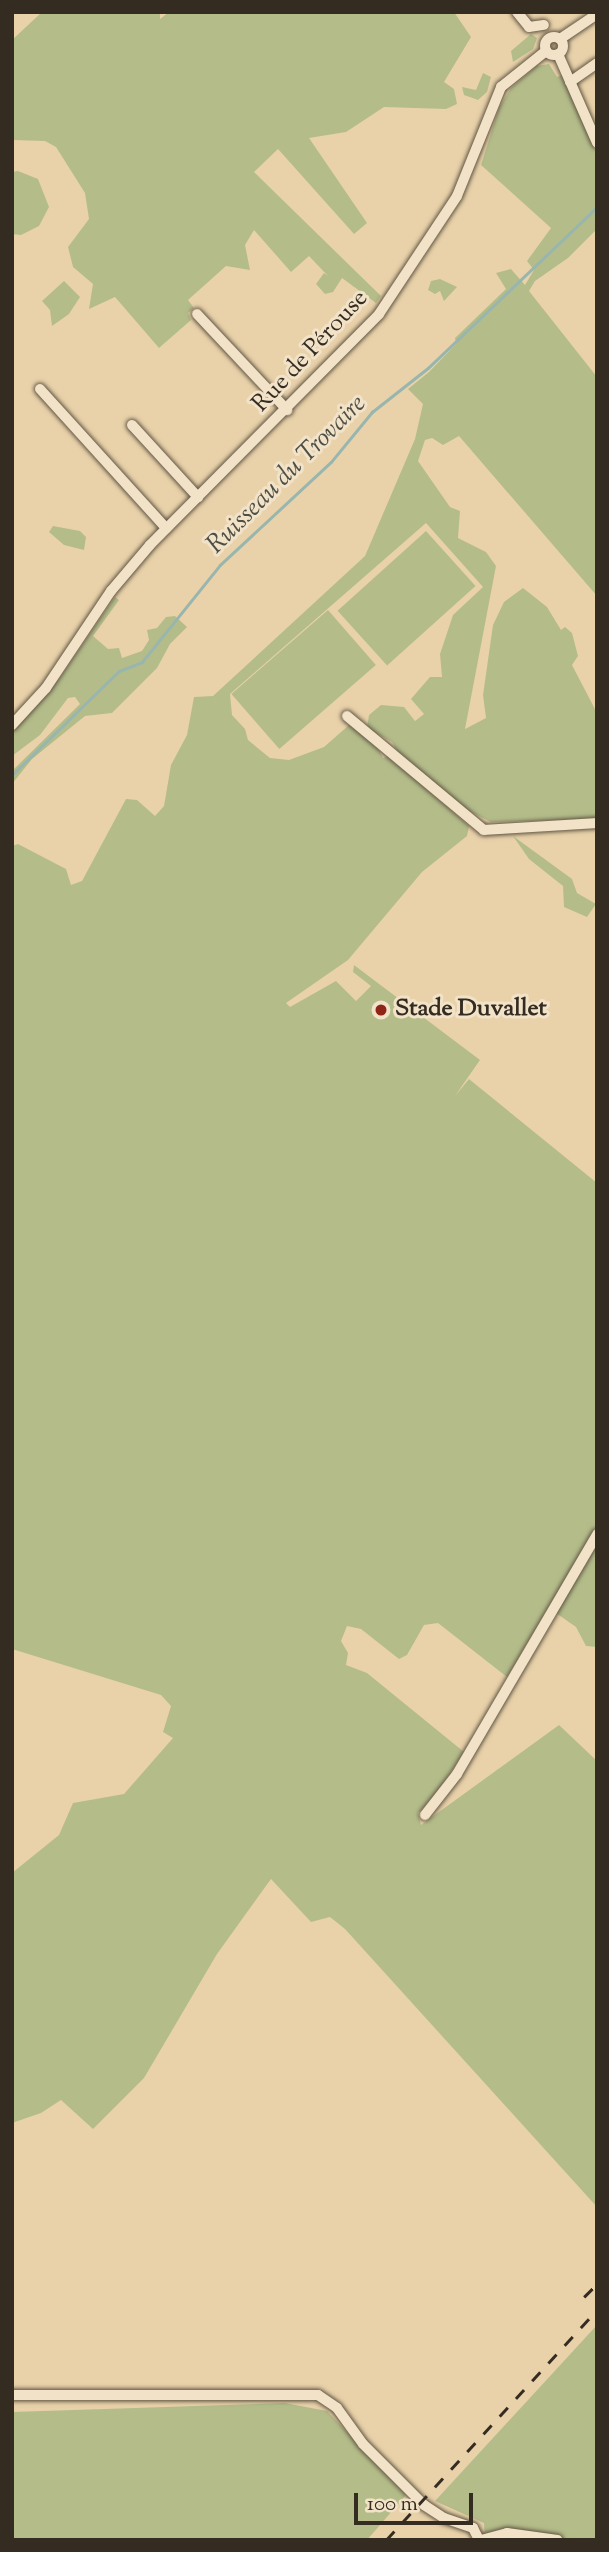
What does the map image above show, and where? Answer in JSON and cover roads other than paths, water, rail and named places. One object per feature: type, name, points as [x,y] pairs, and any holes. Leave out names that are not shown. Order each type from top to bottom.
[{"type":"street","points":[[517,12],[529,27],[544,25]]},
{"type":"street","points":[[538,12],[544,25],[563,48],[558,54]]},
{"type":"street","points":[[558,54],[546,51],[555,39],[597,14]]},
{"type":"street","name":"Rue de Pérouse","points":[[12,725],[47,688],[113,588],[166,528],[287,410],[390,299],[457,196],[501,86],[546,51]]},
{"type":"street","points":[[558,54],[597,143]]},
{"type":"street","points":[[570,82],[597,63]]},
{"type":"street","points":[[197,314],[287,410]]},
{"type":"street","points":[[40,389],[166,528]]},
{"type":"street","points":[[132,425],[198,497]]},
{"type":"street","points":[[347,716],[484,830],[597,823]]},
{"type":"street","points":[[425,1815],[457,1774],[597,1534]]},
{"type":"street","points":[[12,2395],[311,2394],[337,2409],[371,2452],[429,2509],[473,2528],[480,2540],[507,2533],[558,2540]]},
{"type":"waterway","name":"Ruisseau du Trovaire","points":[[12,775],[119,671],[142,662],[220,565],[331,462],[372,412],[428,368],[597,207]]},
{"type":"railway","points":[[584,2297],[597,2284]]},
{"type":"railway","points":[[386,2540],[597,2310]]},
{"type":"place","name":"Stade Duvallet","points":[[381,1010]]}]
